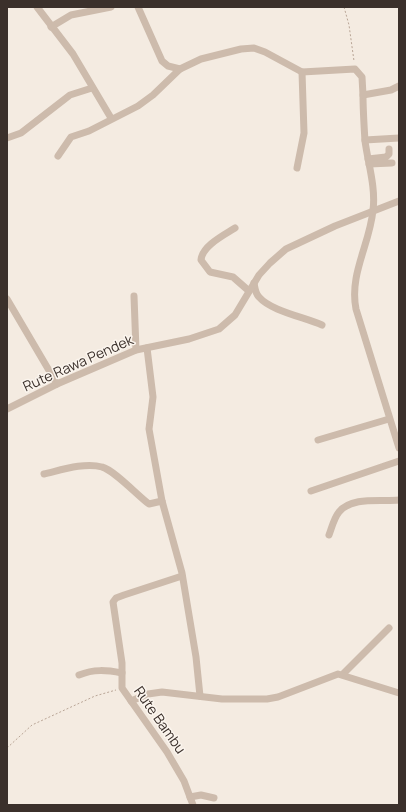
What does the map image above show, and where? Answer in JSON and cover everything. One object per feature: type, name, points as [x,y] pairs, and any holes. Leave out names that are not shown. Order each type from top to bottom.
[{"type":"street","points":[[37,7],[73,54],[111,118]]},
{"type":"street","points":[[51,27],[82,9],[111,7]]},
{"type":"street","points":[[138,7],[162,61],[168,66],[180,69]]},
{"type":"street","points":[[58,156],[71,137],[89,131],[146,100],[180,69],[201,59],[248,48],[260,50],[302,72],[314,73],[351,68],[357,70],[361,74],[365,140],[369,162],[373,211],[357,274],[354,300],[389,419],[399,447]]},
{"type":"street","points":[[297,168],[304,133],[302,72]]},
{"type":"street","points":[[363,95],[391,90],[399,86]]},
{"type":"street","points":[[7,138],[21,133],[70,95],[92,88]]},
{"type":"street","points":[[365,140],[399,138]]},
{"type":"street","points":[[369,162],[386,158],[389,154],[389,149]]},
{"type":"street","points":[[369,162],[392,163]]},
{"type":"street","name":"Rute Rawa Pendek","points":[[7,409],[57,384],[136,350],[189,339],[219,329],[235,315],[254,283],[270,263],[286,249],[307,238],[399,201]]},
{"type":"street","points":[[235,228],[206,249],[202,254],[202,260],[210,272],[232,277],[249,291]]},
{"type":"street","points":[[254,283],[257,294],[262,300],[280,309],[322,325]]},
{"type":"street","points":[[134,296],[136,350]]},
{"type":"street","points":[[7,299],[57,384]]},
{"type":"street","points":[[147,348],[153,397],[149,429],[162,501],[182,574],[196,657],[200,696]]},
{"type":"street","points":[[318,440],[389,419]]},
{"type":"street","points":[[311,492],[399,461]]},
{"type":"street","points":[[44,474],[67,469],[101,467],[111,472],[149,504],[162,501]]},
{"type":"street","points":[[329,535],[336,517],[344,508],[357,502],[399,500]]},
{"type":"street","name":"Rute Bambu","points":[[182,574],[115,599],[114,602],[122,663],[122,688],[168,752],[184,780],[193,805]]},
{"type":"street","points":[[343,674],[389,628]]},
{"type":"street","points":[[79,675],[92,670],[122,672]]},
{"type":"street","points":[[132,701],[148,694],[162,692],[241,700],[267,699],[283,695],[330,676],[343,674],[399,693]]},
{"type":"street","points":[[190,797],[201,795],[214,798]]},
{"type":"path","points":[[344,7],[349,25],[354,62],[351,68]]},
{"type":"path","points":[[7,748],[32,725],[95,696],[122,688]]}]
